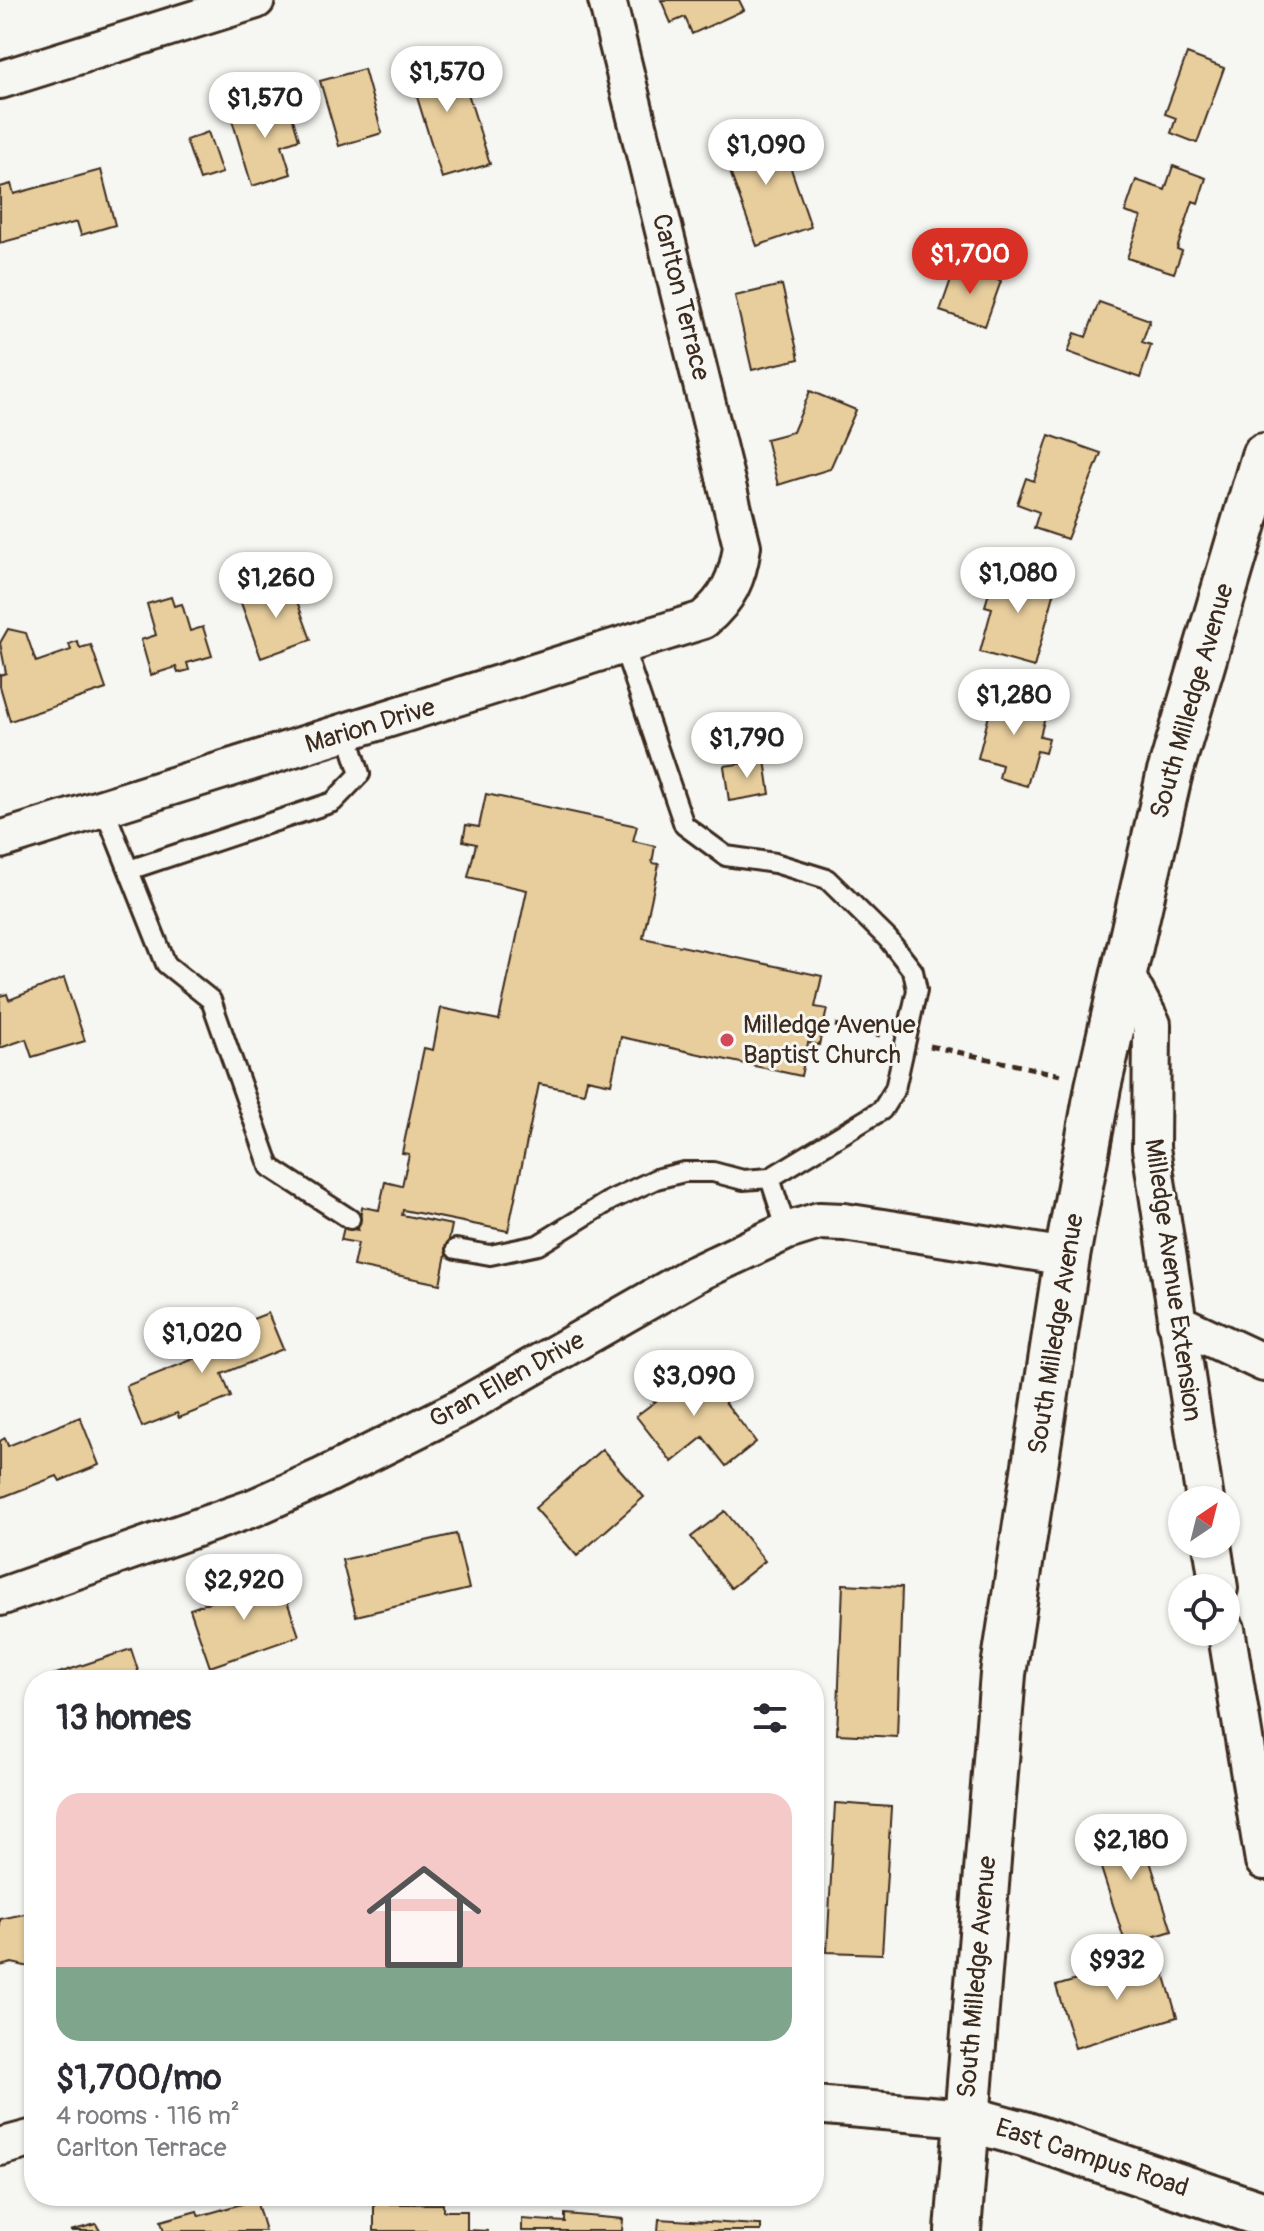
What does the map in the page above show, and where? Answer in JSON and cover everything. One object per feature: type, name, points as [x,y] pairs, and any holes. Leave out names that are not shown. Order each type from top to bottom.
[{"type":"main road","name":"South Milledge Avenue","points":[[958,2231],[1003,1674],[1067,1257],[1123,970],[1169,776],[1264,456]]},
{"type":"main road","name":"East Campus Road","points":[[965,2118],[1024,2134],[1264,2215]]},
{"type":"street","points":[[0,80],[256,0]]},
{"type":"street","name":"Carlton Terrace","points":[[607,0],[742,546],[739,569],[729,593]]},
{"type":"street","name":"Marion Drive","points":[[0,840],[703,620],[729,593]]},
{"type":"street","name":"Milledge Avenue Extension","points":[[1123,970],[1152,1024],[1151,1148],[1203,1486]]},
{"type":"street","name":"Gran Ellen Drive","points":[[0,1597],[253,1508],[320,1478],[460,1408],[695,1274],[787,1231],[819,1221],[844,1222],[1067,1257]]},
{"type":"street","points":[[1176,1322],[1264,1363]]},
{"type":"street","points":[[1229,1646],[1264,1861]]},
{"type":"street","points":[[824,2106],[965,2118]]},
{"type":"street","points":[[0,2147],[24,2141]]},
{"type":"lane","points":[[456,1249],[490,1255],[538,1245],[611,1200],[656,1179],[684,1172],[713,1172],[743,1180],[770,1178],[882,1110],[891,1099],[917,990],[913,971],[888,939],[827,879],[775,863],[726,856],[684,825],[623,646]]},
{"type":"lane","points":[[129,870],[333,802],[360,774],[347,733]]},
{"type":"lane","points":[[104,808],[166,964],[211,1000],[270,1167],[350,1219]]},
{"type":"lane","points":[[770,1178],[787,1231]]},
{"type":"path","points":[[835,1025],[893,1038]]},
{"type":"path","points":[[918,1044],[1066,1076]]},
{"type":"building","points":[[661,0],[739,0],[744,10],[692,34],[685,17],[671,23]]},
{"type":"building","points":[[433,48],[438,63],[457,58],[490,164],[442,178],[405,58]]},
{"type":"building","points":[[1187,54],[1224,68],[1197,143],[1171,133],[1176,118],[1165,114]]},
{"type":"building","points":[[364,69],[382,133],[339,146],[320,81]]},
{"type":"building","points":[[287,99],[299,139],[282,145],[291,174],[252,186],[230,113]]},
{"type":"building","points":[[777,128],[811,227],[757,246],[721,147]]},
{"type":"building","points":[[208,132],[222,173],[200,180],[186,140]]},
{"type":"building","points":[[1173,166],[1206,178],[1198,203],[1193,201],[1177,249],[1182,251],[1174,273],[1127,258],[1141,217],[1125,212],[1136,180],[1165,190]]},
{"type":"building","points":[[101,170],[115,225],[81,235],[77,222],[0,243],[0,187],[11,184],[14,194]]},
{"type":"building","points":[[956,265],[1001,281],[985,326],[940,311]]},
{"type":"building","points":[[782,285],[799,359],[752,370],[735,296]]},
{"type":"building","points":[[1099,302],[1150,320],[1142,342],[1151,345],[1140,378],[1068,352],[1075,333],[1086,337]]},
{"type":"building","points":[[810,391],[856,410],[830,469],[778,485],[766,439],[793,432]]},
{"type":"building","points":[[1049,435],[1101,453],[1067,539],[1034,528],[1039,512],[1017,504],[1026,478],[1034,481]]},
{"type":"building","points":[[1004,565],[1058,580],[1034,667],[980,652],[992,608],[985,606],[991,586],[997,588]]},
{"type":"building","points":[[290,582],[311,640],[261,658],[240,600]]},
{"type":"building","points":[[171,597],[174,606],[182,604],[190,631],[203,627],[212,656],[187,663],[189,670],[178,673],[176,667],[151,675],[141,640],[156,635],[147,604]]},
{"type":"building","points":[[8,629],[26,633],[36,662],[71,650],[69,644],[77,641],[80,648],[91,645],[106,689],[10,721],[0,686],[0,675],[6,673],[0,643]]},
{"type":"building","points":[[995,692],[1048,706],[1040,736],[1049,738],[1045,753],[1037,751],[1027,786],[999,778],[1002,765],[978,758]]},
{"type":"building","points":[[765,760],[770,794],[729,801],[724,766]]},
{"type":"building","name":"Milledge Avenue Baptist Church","points":[[486,794],[637,826],[633,841],[655,846],[652,863],[659,864],[643,938],[822,976],[815,1007],[827,1009],[819,1045],[808,1043],[801,1076],[621,1037],[611,1084],[587,1079],[584,1093],[539,1084],[508,1231],[403,1210],[402,1215],[452,1225],[440,1284],[353,1266],[358,1243],[341,1240],[344,1227],[358,1230],[362,1207],[379,1210],[385,1182],[402,1186],[409,1154],[402,1153],[424,1048],[433,1050],[441,1008],[499,1020],[527,890],[468,877],[476,844],[463,841],[466,825],[479,827]]},
{"type":"building","points":[[64,978],[85,1041],[32,1057],[26,1039],[0,1048],[0,996],[7,994],[9,1000]]},
{"type":"building","points":[[268,1313],[283,1349],[222,1374],[231,1397],[179,1418],[177,1413],[142,1427],[126,1386],[239,1341],[233,1327]]},
{"type":"building","points":[[689,1362],[694,1368],[696,1365],[756,1442],[726,1466],[703,1437],[672,1462],[636,1416],[656,1401],[650,1393]]},
{"type":"building","points":[[80,1417],[99,1465],[60,1481],[57,1476],[0,1498],[0,1441],[5,1438],[8,1446]]},
{"type":"building","points":[[602,1449],[644,1497],[577,1556],[535,1508]]},
{"type":"building","points":[[725,1511],[765,1561],[731,1588],[691,1537]]},
{"type":"building","points":[[456,1534],[469,1589],[356,1616],[342,1560]]},
{"type":"building","points":[[279,1578],[299,1636],[210,1667],[190,1609]]},
{"type":"building","points":[[843,1584],[902,1587],[897,1737],[837,1734]]},
{"type":"building","points":[[131,1649],[138,1670],[68,1670]]},
{"type":"building","points":[[835,1803],[891,1807],[882,1954],[827,1952]]},
{"type":"building","points":[[1137,1820],[1172,1931],[1126,1945],[1090,1834]]},
{"type":"building","points":[[24,1914],[24,1966],[12,1963],[0,1966],[0,1919]]},
{"type":"building","points":[[1159,1956],[1177,2017],[1075,2048],[1056,1986]]},
{"type":"building","points":[[235,2206],[258,2206],[265,2231],[164,2231],[161,2221],[197,2211],[199,2216]]},
{"type":"building","points":[[374,2206],[443,2206],[443,2211],[467,2211],[467,2230],[488,2231],[374,2231]]},
{"type":"building","points":[[565,2214],[623,2219],[622,2231],[522,2231],[522,2219],[565,2222]]},
{"type":"building","points":[[659,2219],[761,2225],[761,2231],[658,2231]]},
{"type":"building","points":[[96,2224],[100,2231],[70,2231]]},
{"type":"place","name":"Milledge Avenue Baptist Church","points":[[727,1040]]}]
